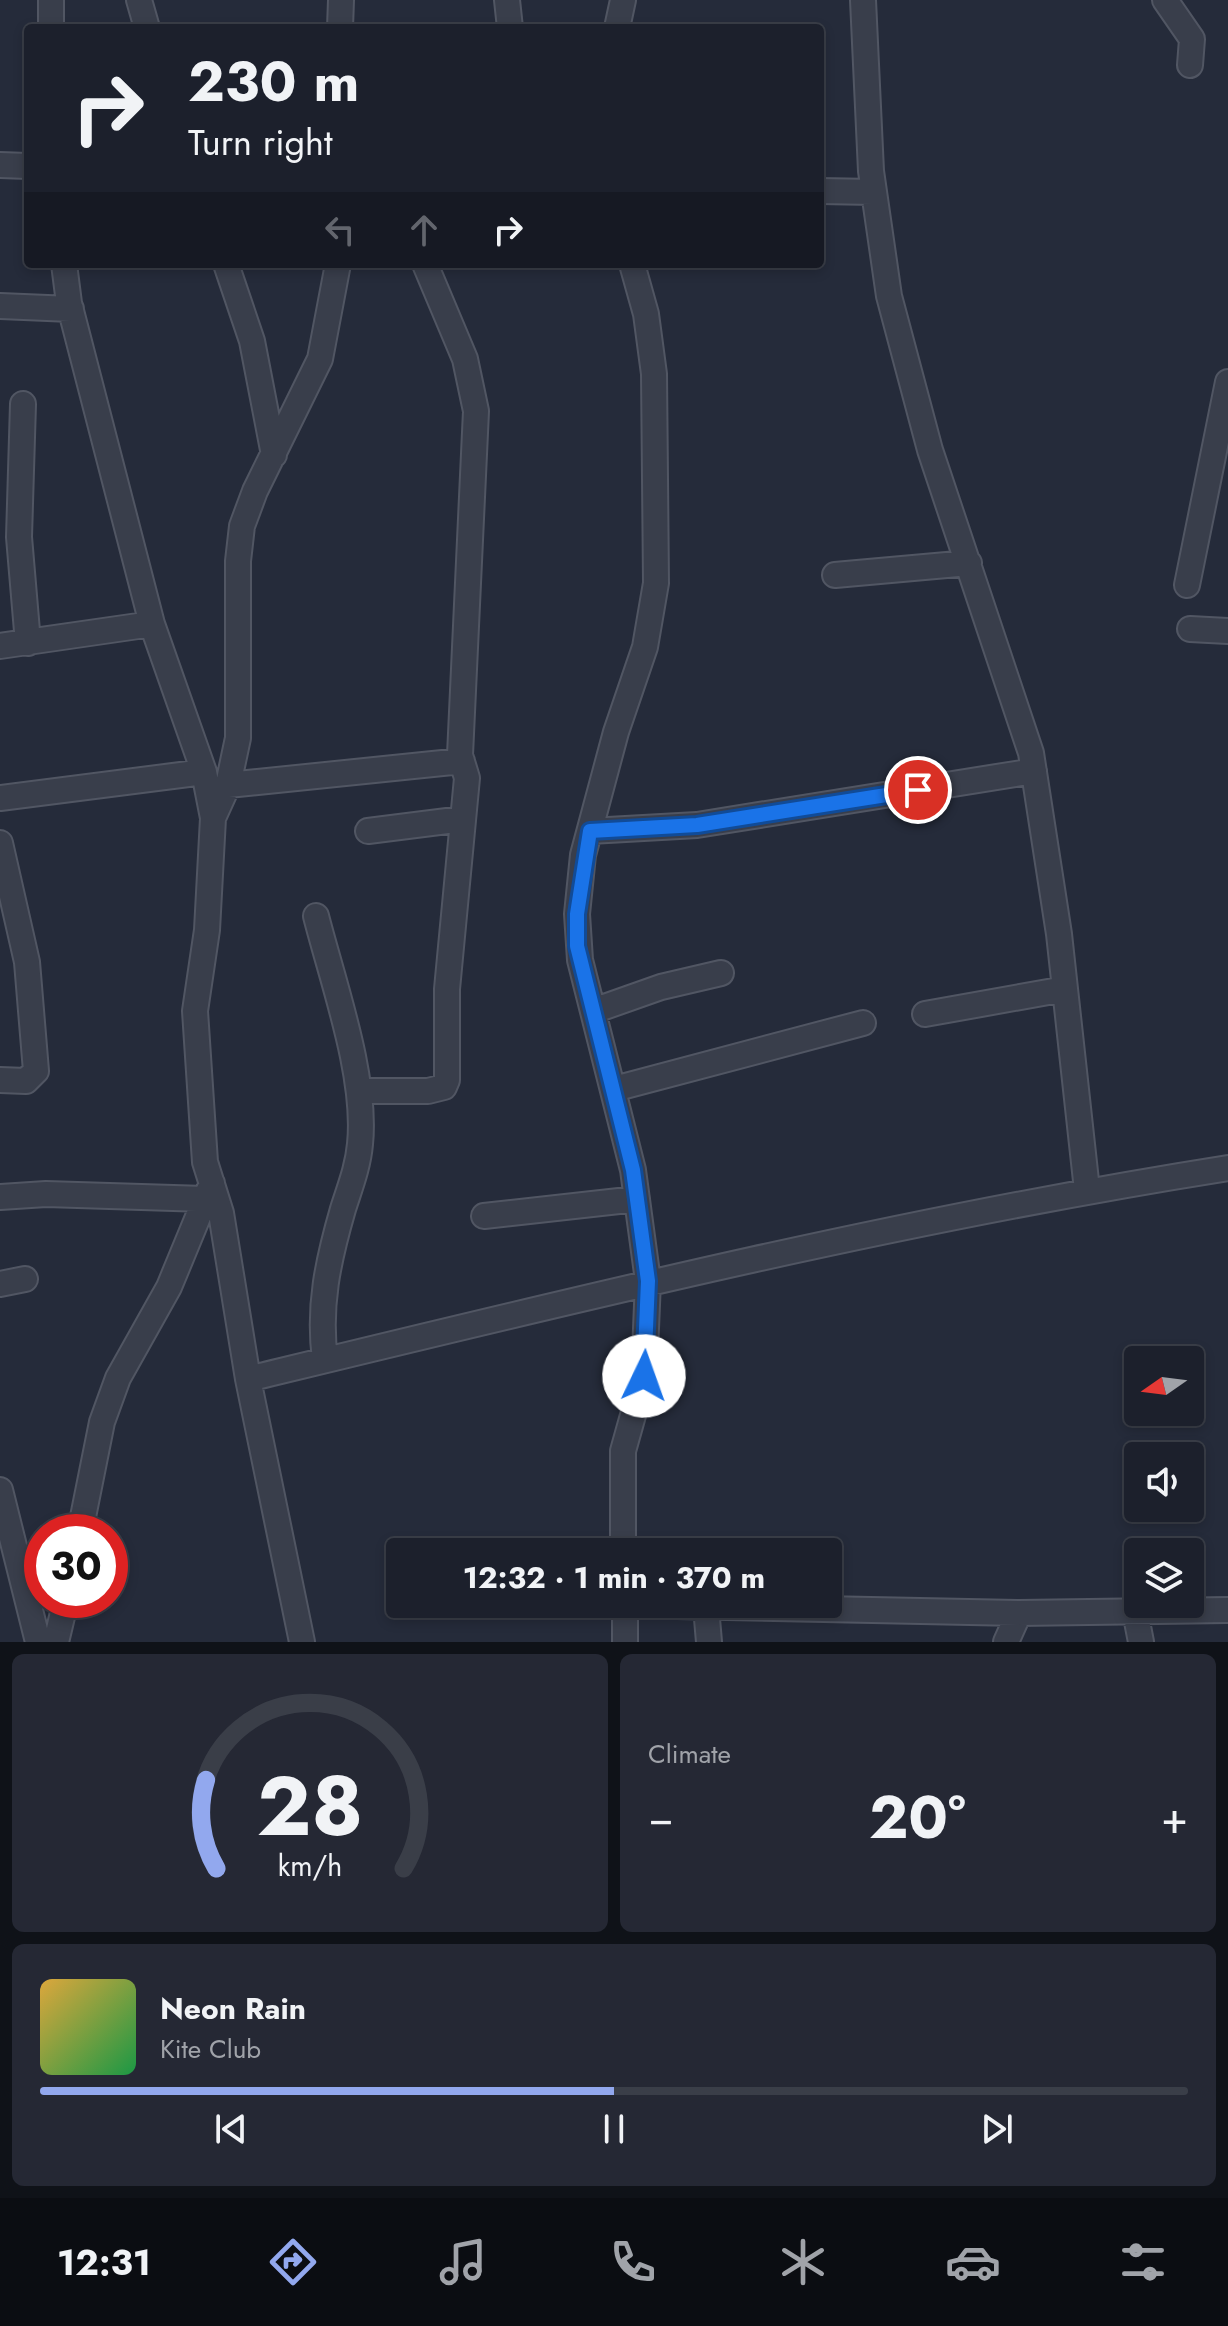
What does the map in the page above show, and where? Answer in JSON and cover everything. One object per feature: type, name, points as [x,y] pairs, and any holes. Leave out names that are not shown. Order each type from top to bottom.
[{"type":"street","points":[[51,0],[51,24]]},
{"type":"street","points":[[139,0],[146,24]]},
{"type":"street","points":[[340,24],[341,0]]},
{"type":"street","points":[[507,0],[510,24]]},
{"type":"street","points":[[618,24],[623,0]]},
{"type":"street","points":[[863,0],[874,192],[889,296],[930,450],[1034,771],[1065,989],[1087,1190]]},
{"type":"street","points":[[1165,0],[1192,39],[1190,65]]},
{"type":"street","points":[[0,165],[24,166]]},
{"type":"street","points":[[824,191],[874,192]]},
{"type":"street","points":[[65,268],[71,309],[152,624],[204,772],[213,818],[207,930],[195,1011],[208,1191],[221,1213],[248,1379],[302,1642]]},
{"type":"street","points":[[227,268],[252,341],[274,455]]},
{"type":"street","points":[[213,818],[228,785],[238,738],[238,561],[242,526],[255,491],[320,359],[337,268]]},
{"type":"street","points":[[359,1091],[428,1091],[444,1087],[447,1080],[447,989],[467,778],[462,761],[475,396],[456,335],[427,268]]},
{"type":"street","points":[[623,1538],[623,1451],[644,1376],[648,1281],[637,1199],[614,1089],[577,946],[577,914],[590,831],[616,732],[645,647],[656,583],[654,374],[646,314],[633,268]]},
{"type":"street","points":[[0,306],[71,309]]},
{"type":"street","points":[[1187,585],[1228,382]]},
{"type":"street","points":[[23,404],[19,549],[28,643]]},
{"type":"street","points":[[835,575],[969,563]]},
{"type":"street","points":[[0,646],[152,624]]},
{"type":"street","points":[[1190,629],[1228,631]]},
{"type":"street","points":[[228,785],[462,761]]},
{"type":"street","points":[[590,831],[697,825],[1034,771]]},
{"type":"street","points":[[0,798],[204,772]]},
{"type":"street","points":[[368,831],[463,819]]},
{"type":"street","points":[[0,843],[27,962],[36,1071],[26,1081],[0,1080]]},
{"type":"street","points":[[316,916],[359,1091],[361,1134],[356,1171],[322,1295],[320,1324],[325,1360]]},
{"type":"street","points":[[593,1011],[661,987],[721,973]]},
{"type":"street","points":[[925,1014],[1065,989]]},
{"type":"street","points":[[614,1089],[863,1023]]},
{"type":"street","points":[[248,1379],[648,1281],[1087,1190],[1228,1168]]},
{"type":"street","points":[[0,1197],[208,1191]]},
{"type":"street","points":[[84,1514],[102,1422],[118,1378],[169,1287],[208,1191]]},
{"type":"street","points":[[484,1216],[637,1199]]},
{"type":"street","points":[[0,1284],[25,1279]]},
{"type":"street","points":[[2,1504],[38,1642]]},
{"type":"street","points":[[842,1610],[1124,1611]]},
{"type":"street","points":[[1204,1610],[1228,1610]]},
{"type":"street","points":[[1006,1642],[1019,1613]]},
{"type":"street","points":[[56,1642],[62,1618]]},
{"type":"street","points":[[625,1642],[626,1618]]},
{"type":"street","points":[[707,1618],[709,1642]]},
{"type":"street","points":[[1136,1618],[1141,1642]]},
{"type":"route","points":[[644,1376],[648,1281],[633,1170],[577,946],[583,855],[590,831],[697,825],[918,790]]}]
